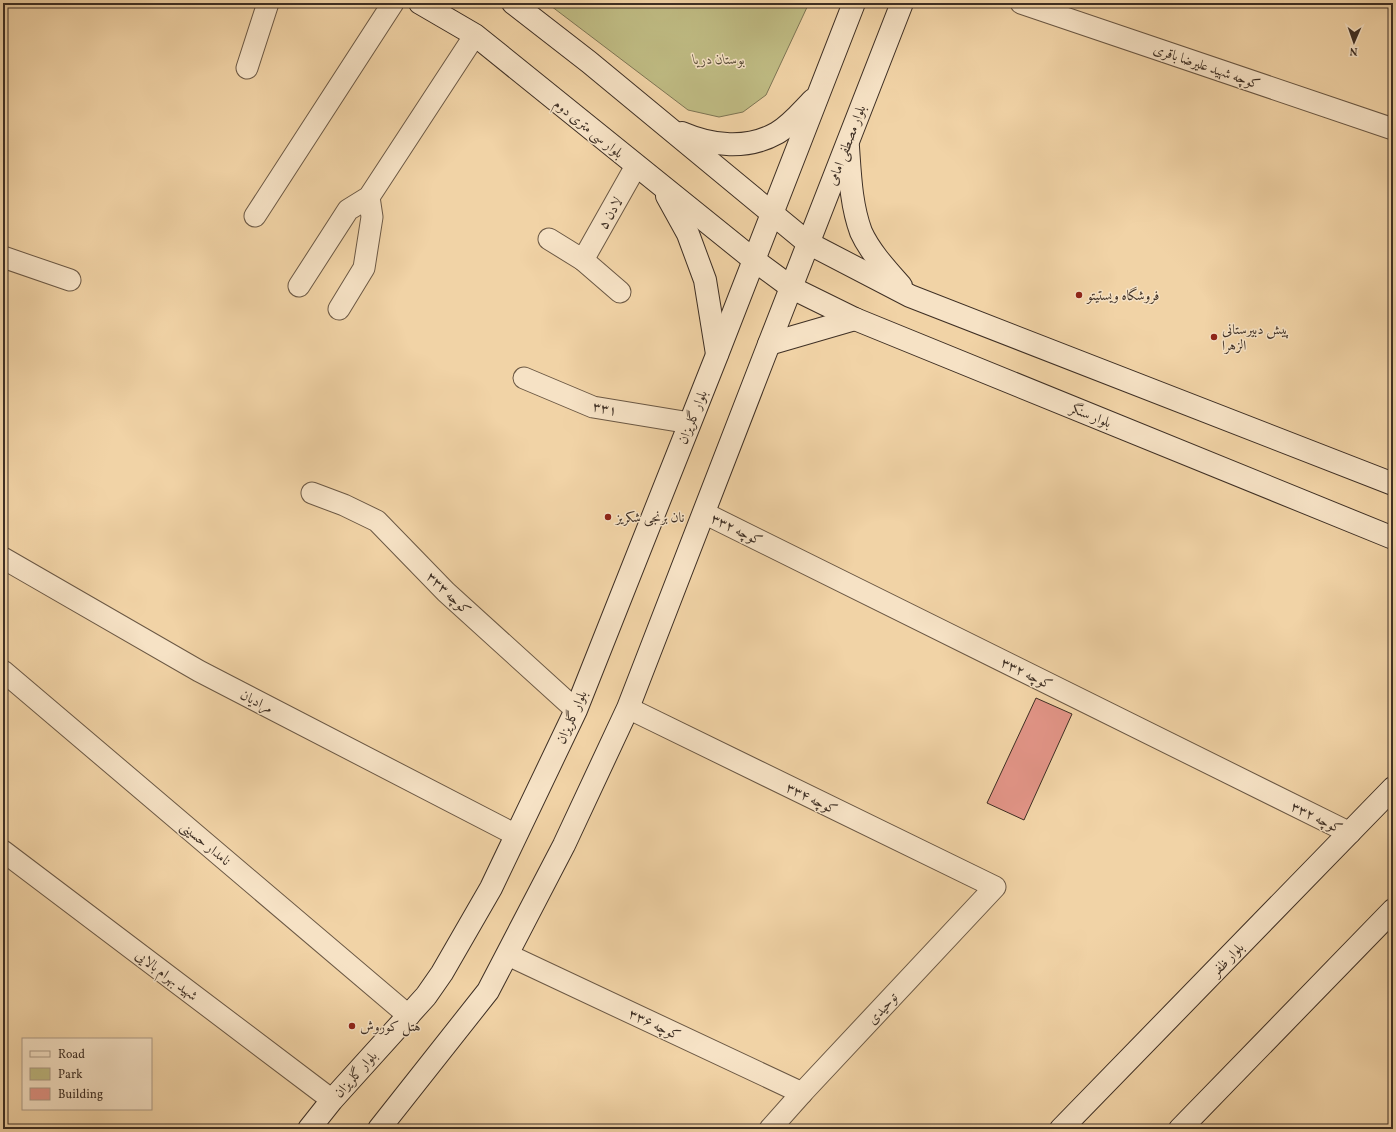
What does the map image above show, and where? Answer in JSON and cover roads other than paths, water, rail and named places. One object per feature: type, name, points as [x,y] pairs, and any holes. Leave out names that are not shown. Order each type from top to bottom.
[{"type":"main road","name":"بلوار سی متری دوم","points":[[420,3],[474,36],[754,260],[792,288]]},
{"type":"main road","points":[[513,3],[589,62],[808,243],[910,296],[1393,484]]},
{"type":"main road","points":[[754,260],[854,3]]},
{"type":"main road","name":"بلوار مصطفی امامی","points":[[792,288],[808,243],[902,3]]},
{"type":"main road","points":[[670,128],[698,140],[737,145],[757,142],[777,133],[818,95]]},
{"type":"main road","points":[[847,142],[855,208],[862,232],[878,259],[910,296]]},
{"type":"main road","points":[[661,186],[688,234],[705,280],[717,355]]},
{"type":"main road","name":"بلوار گلریزان","points":[[309,1129],[332,1100],[426,996],[442,973],[491,888],[576,710],[754,260]]},
{"type":"main road","points":[[379,1129],[488,991],[564,845],[628,708],[792,288]]},
{"type":"main road","name":"بلوار سنگر","points":[[792,288],[855,319],[1393,538]]},
{"type":"main road","points":[[769,344],[855,319]]},
{"type":"main road","name":"بلوار ظفر","points":[[1061,1129],[1393,788]]},
{"type":"main road","points":[[1180,1129],[1393,910]]},
{"type":"street","points":[[247,68],[268,3]]},
{"type":"street","points":[[256,216],[393,3]]},
{"type":"street","name":"کوچه شهید علیرضا باقری","points":[[1021,3],[1393,129]]},
{"type":"street","points":[[299,286],[348,210],[369,197],[474,36]]},
{"type":"street","name":"لادن ۵","points":[[583,260],[636,166]]},
{"type":"street","points":[[339,309],[364,268],[372,217],[369,197]]},
{"type":"street","points":[[549,239],[583,260],[620,292]]},
{"type":"street","points":[[3,257],[70,280]]},
{"type":"street","name":"۳۳۱","points":[[524,378],[593,407],[690,423]]},
{"type":"street","name":"کوچه ۳۳۳","points":[[312,493],[344,505],[377,521],[446,592],[576,710]]},
{"type":"street","name":"کوچه ۳۳۲","points":[[704,513],[1350,833]]},
{"type":"street","name":"مرادیان","points":[[3,558],[199,671],[516,835]]},
{"type":"street","name":"نامدار حسینی","points":[[3,671],[409,1016]]},
{"type":"street","name":"کوچه ۳۳۴","points":[[628,708],[995,887]]},
{"type":"street","name":"شهید بهرام بالایی","points":[[3,850],[332,1100]]},
{"type":"street","name":"توحیدی","points":[[770,1129],[995,887]]},
{"type":"street","name":"کوچه ۳۳۶","points":[[508,955],[802,1093]]},
{"type":"place","name":"فروشگاه ویستیتو","points":[[1079,295]]},
{"type":"place","name":"پیش دبیرستانی الزهرا","points":[[1214,337]]},
{"type":"place","name":"نان برنجی شکریز","points":[[608,517]]},
{"type":"place","name":"هتل کوروش","points":[[352,1026]]},
{"type":"park label","name":"بوستان دریا","points":[[719,59]]}]
